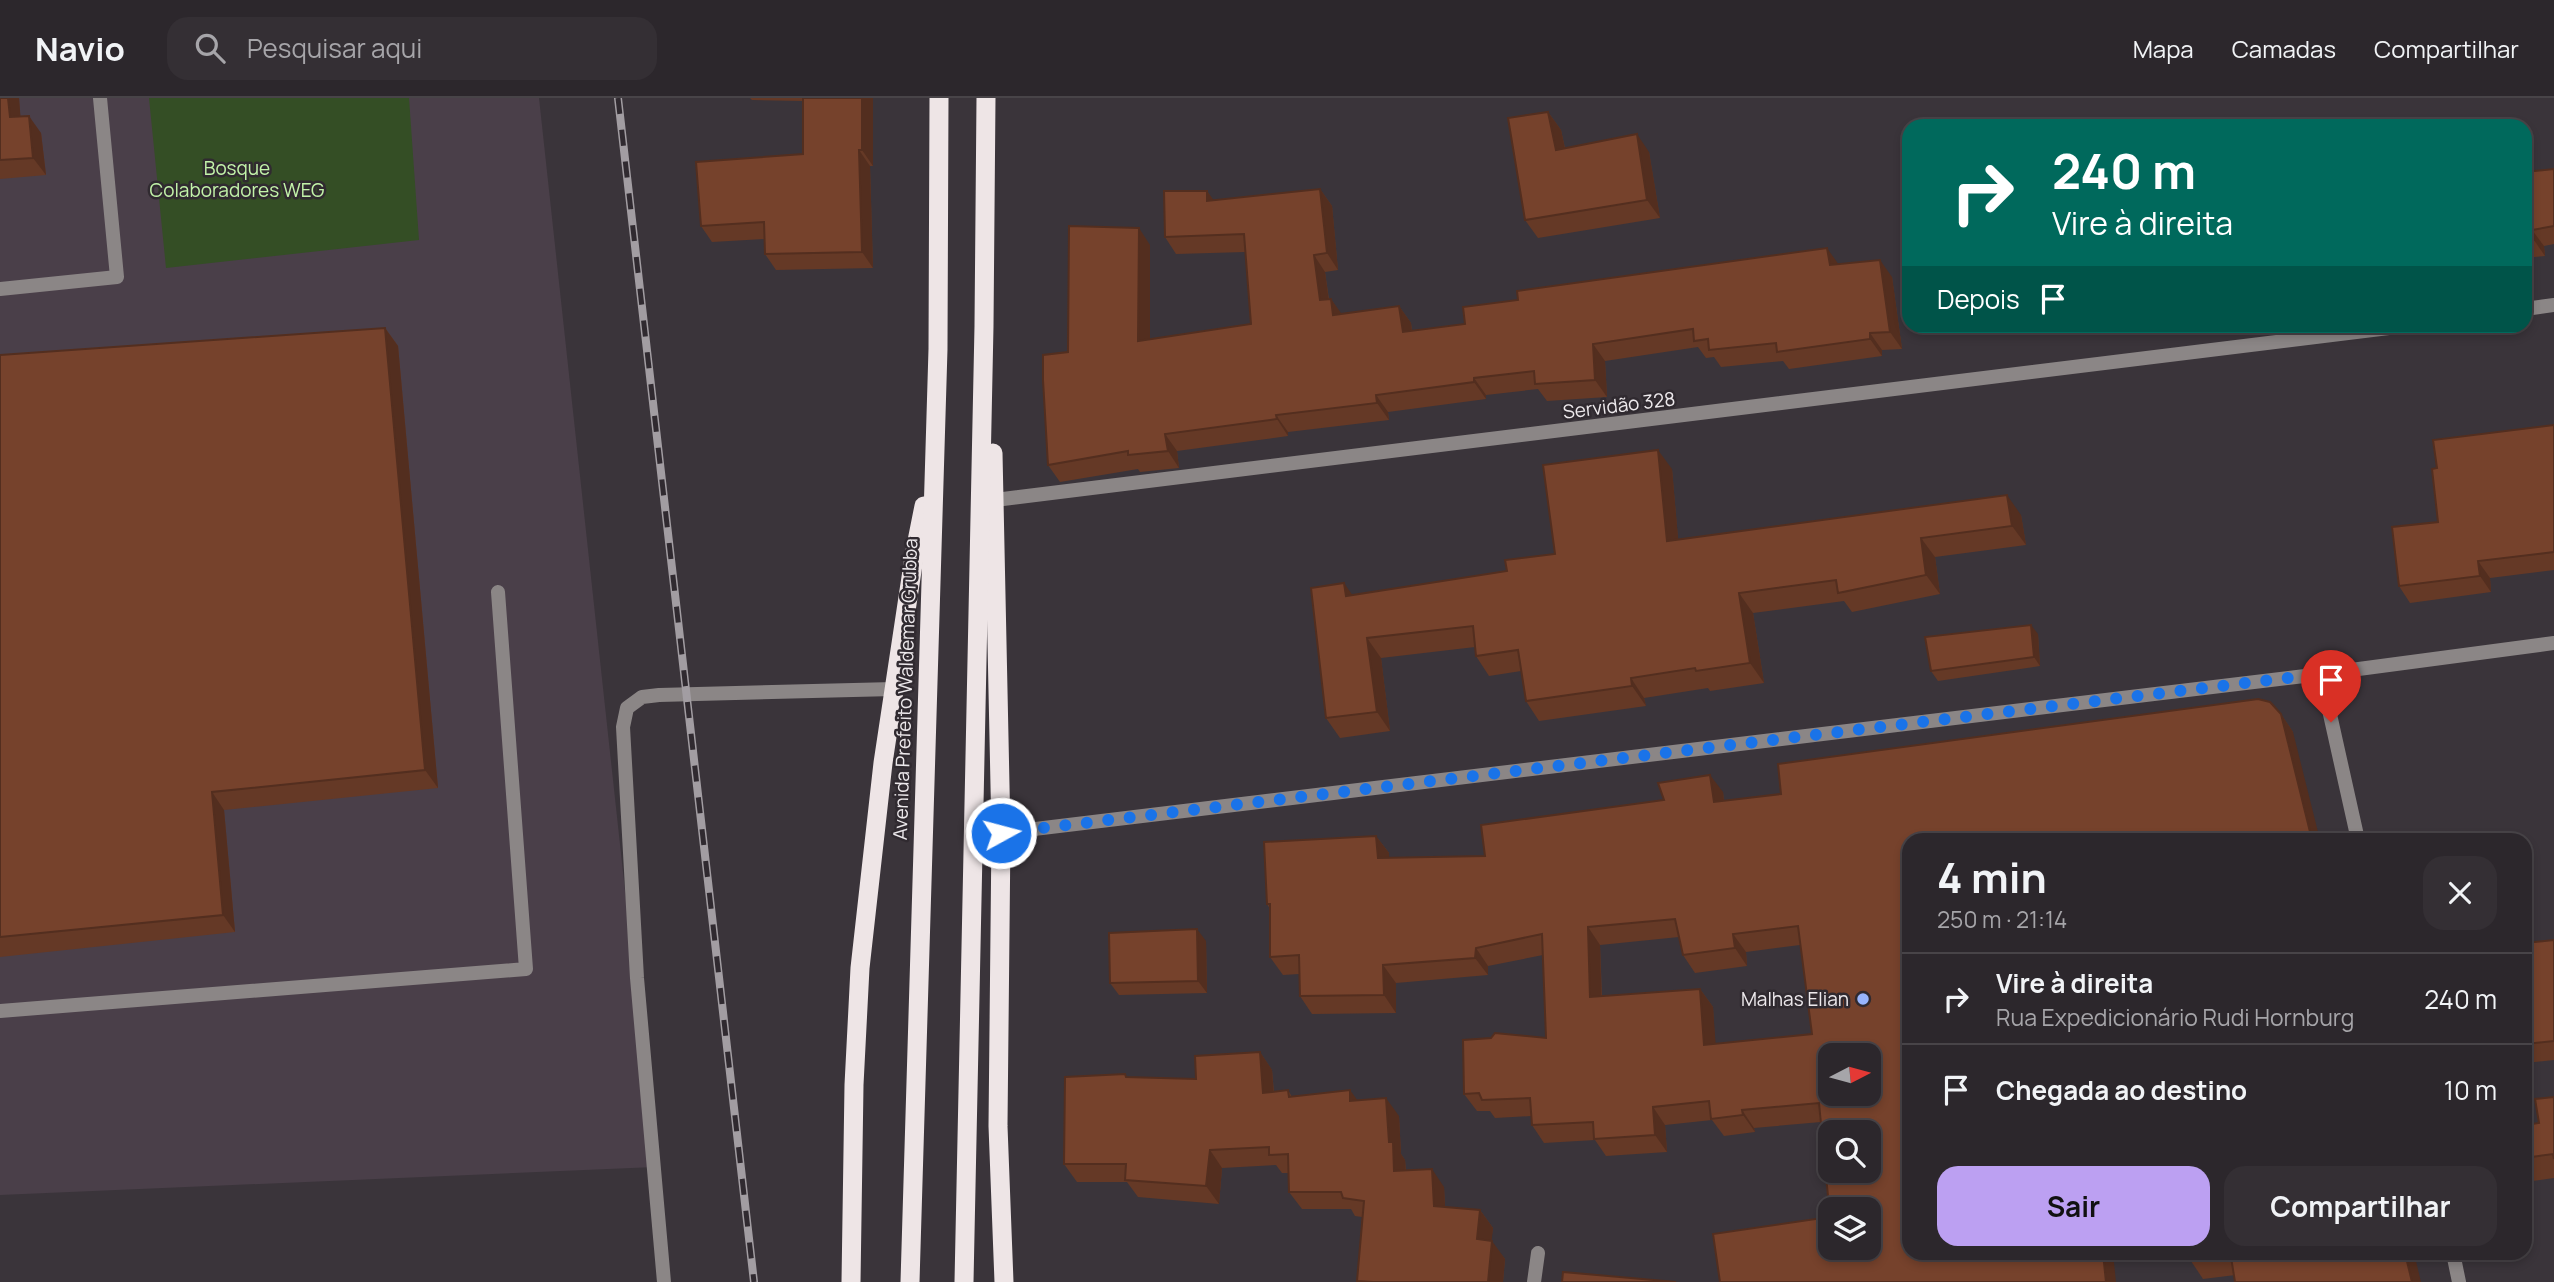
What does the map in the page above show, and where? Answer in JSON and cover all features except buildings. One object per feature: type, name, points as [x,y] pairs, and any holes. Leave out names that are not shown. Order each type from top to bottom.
[{"type":"highway","name":"Avenida Prefeito Waldemar Grubba","points":[[910,1282],[935,453],[939,98]]},
{"type":"highway","points":[[964,1282],[984,326],[986,98]]},
{"type":"highway","points":[[984,326],[995,500],[1001,833],[998,1126],[1004,1282]]},
{"type":"highway","points":[[852,1282],[860,968],[894,689],[915,551],[935,453]]},
{"type":"street","points":[[0,289],[117,277],[100,98]]},
{"type":"street","points":[[2532,308],[2554,305]]},
{"type":"street","name":"Servidão 328","points":[[995,500],[2352,333]]},
{"type":"street","points":[[0,1011],[527,969],[498,592]]},
{"type":"street","points":[[1001,833],[2320,674],[2554,643]]},
{"type":"street","points":[[2320,674],[2356,833]]},
{"type":"street","points":[[664,1282],[637,978],[623,727],[626,708],[642,697],[659,695],[894,689]]},
{"type":"street","points":[[1534,1282],[1538,1252]]},
{"type":"street","points":[[2454,1260],[2459,1282]]},
{"type":"shaded area","points":[[0,98],[539,98],[655,1167],[0,1195]]},
{"type":"green space","name":"Bosque Colaboradores WEG","points":[[149,98],[409,98],[419,240],[166,268]]},
{"type":"railway","points":[[618,98],[754,1282]]},
{"type":"place","name":"Malhas Elian","points":[[1863,999]]},
{"type":"route","points":[[1001,833],[2320,674],[2331,722]]}]
